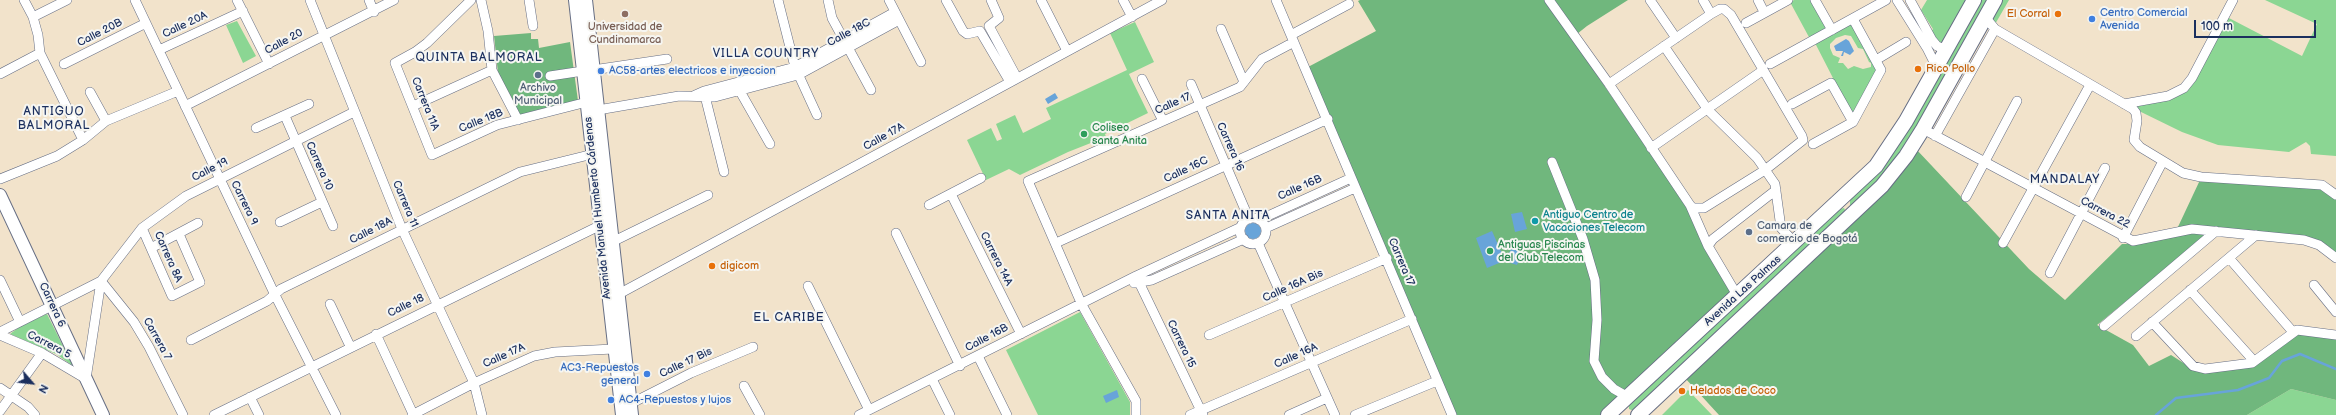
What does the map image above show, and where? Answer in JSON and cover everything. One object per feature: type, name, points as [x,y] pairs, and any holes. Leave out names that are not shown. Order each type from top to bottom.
[{"type":"main road","name":"Avenida Manuel Humberto Cárdenas","points":[[575,0],[588,71],[598,110],[613,349],[622,415]]},
{"type":"main road","name":"Avenida Manuel Humberto Cárdenas","points":[[586,0],[588,71],[587,102],[593,154],[605,223],[612,242],[631,409]]},
{"type":"main road","name":"Avenida Las Palmas","points":[[1608,415],[1795,243],[1876,166],[1890,148],[1937,68],[1974,0]]},
{"type":"main road","name":"Avenida Las Palmas","points":[[1638,415],[1854,214],[1882,186],[1906,156],[1929,132],[1982,23],[1995,0]]},
{"type":"main road","name":"Carrera 6","points":[[0,195],[3,211],[53,306],[103,415]]},
{"type":"main road","points":[[1841,200],[1854,214]]},
{"type":"main road","points":[[1624,401],[1631,415]]},
{"type":"street","points":[[24,0],[33,17],[38,35],[40,53],[83,140]]},
{"type":"street","points":[[33,17],[67,0]]},
{"type":"street","name":"Carrera 9","points":[[135,0],[218,178],[310,366],[336,415]]},
{"type":"street","points":[[237,0],[269,64]]},
{"type":"street","name":"Carrera 11","points":[[310,0],[402,229],[474,383],[482,415]]},
{"type":"street","points":[[369,0],[374,12]]},
{"type":"street","name":"Calle 20","points":[[185,106],[324,35],[374,12],[394,0]]},
{"type":"street","name":"Carrera 11A","points":[[432,155],[395,63],[415,52],[427,43],[471,0]]},
{"type":"street","points":[[481,0],[488,31],[492,70],[518,120]]},
{"type":"street","points":[[529,0],[533,26]]},
{"type":"street","points":[[778,0],[796,71],[817,115]]},
{"type":"street","points":[[828,0],[832,18],[871,90]]},
{"type":"street","points":[[889,0],[921,62]]},
{"type":"street","points":[[946,0],[963,31],[971,34],[980,31],[1013,80]]},
{"type":"street","points":[[991,0],[999,18],[989,26],[1013,80]]},
{"type":"street","points":[[1041,0],[1067,51]]},
{"type":"street","points":[[1123,0],[1132,16]]},
{"type":"street","name":"Calle 17A","points":[[618,295],[1162,0]]},
{"type":"street","name":"Carrera 17","points":[[1276,0],[1328,119],[1355,188],[1387,258],[1452,415]]},
{"type":"street","points":[[1549,0],[1609,84],[1690,205],[1708,246],[1738,295]]},
{"type":"street","points":[[1650,0],[1676,38]]},
{"type":"street","points":[[1703,0],[1712,14]]},
{"type":"street","points":[[1758,0],[1764,12]]},
{"type":"street","points":[[1746,23],[1788,0]]},
{"type":"street","points":[[1815,0],[1832,30]]},
{"type":"street","points":[[1770,64],[1886,0]]},
{"type":"street","points":[[1897,0],[1927,48],[1937,68]]},
{"type":"street","points":[[1910,0],[1932,40],[1937,46],[1947,50]]},
{"type":"street","points":[[2124,104],[2168,96],[2184,88],[2192,78],[2233,0]]},
{"type":"street","name":"Calle 17","points":[[1056,243],[1028,181],[1240,87],[1262,59],[1349,4]]},
{"type":"street","points":[[1609,84],[1712,14],[1722,8],[1729,12],[1803,139],[1799,145],[1765,170],[1704,208],[1698,209],[1690,205]]},
{"type":"street","name":"Calle 20A","points":[[159,50],[243,11]]},
{"type":"street","name":"Calle 18C","points":[[598,110],[679,96],[705,94],[715,97],[738,87],[796,71],[897,16]]},
{"type":"street","points":[[1813,144],[1853,122],[1881,70],[1853,19]]},
{"type":"street","name":"Calle 20B","points":[[64,64],[146,23]]},
{"type":"street","points":[[1982,23],[2124,104],[2136,113],[2134,140],[2140,147],[2183,173],[2200,177],[2322,185],[2336,195]]},
{"type":"street","points":[[1221,29],[1244,82]]},
{"type":"street","points":[[1929,132],[1994,30]]},
{"type":"street","points":[[1876,60],[1906,42]]},
{"type":"street","points":[[1664,46],[1708,110],[1757,158],[1765,170],[1776,190],[1781,228],[1795,243]]},
{"type":"street","points":[[0,74],[40,53]]},
{"type":"street","points":[[550,76],[667,59]]},
{"type":"street","points":[[413,106],[492,70]]},
{"type":"street","points":[[1652,148],[1762,71]]},
{"type":"street","points":[[1142,79],[1163,121]]},
{"type":"street","points":[[1792,104],[1831,83],[1853,122]]},
{"type":"street","name":"Carrera 16","points":[[1191,84],[1198,106],[1248,219]]},
{"type":"street","points":[[2003,244],[2090,85]]},
{"type":"street","points":[[738,87],[770,144]]},
{"type":"street","points":[[0,179],[58,156],[83,140],[106,121],[178,91]]},
{"type":"street","points":[[90,92],[106,121]]},
{"type":"street","points":[[705,94],[724,172]]},
{"type":"street","points":[[1966,197],[2017,101]]},
{"type":"street","name":"Calle 18B","points":[[432,155],[496,126],[587,102]]},
{"type":"street","points":[[256,128],[309,104]]},
{"type":"street","name":"Calle 19","points":[[0,333],[101,281],[142,228],[180,200],[218,178],[296,142],[354,112]]},
{"type":"street","name":"Carrera 10","points":[[285,116],[333,226]]},
{"type":"street","name":"Calle 16C","points":[[1056,243],[1328,119]]},
{"type":"street","name":"Carrera 22","points":[[1929,132],[2123,238],[2133,241],[2141,241],[2192,229],[2216,231],[2304,240],[2319,245],[2336,258]]},
{"type":"street","name":"Calle 18A","points":[[190,340],[268,301],[281,289],[520,172],[593,154]]},
{"type":"street","points":[[2123,238],[2163,161]]},
{"type":"street","points":[[1552,162],[1583,239],[1595,280],[1597,320],[1594,361],[1602,377],[1614,388],[1624,401]]},
{"type":"street","points":[[2050,273],[2105,168]]},
{"type":"street","points":[[929,205],[981,178]]},
{"type":"street","name":"Calle 16B","points":[[1259,220],[1351,178]]},
{"type":"street","name":"Calle 16B","points":[[1266,228],[1355,188]]},
{"type":"street","points":[[1708,246],[1713,239],[1776,190]]},
{"type":"street","name":"Carrera 14A","points":[[951,194],[1021,334]]},
{"type":"street","points":[[612,242],[708,195]]},
{"type":"street","points":[[280,222],[322,202]]},
{"type":"street","points":[[1248,219],[1259,220],[1266,228],[1265,237],[1258,243],[1249,243],[1244,240],[1241,234],[1241,227],[1248,219]]},
{"type":"street","points":[[150,248],[198,223]]},
{"type":"street","name":"Calle 18","points":[[214,415],[350,346],[605,223]]},
{"type":"street","name":"Calle 16B","points":[[1137,280],[1241,227]]},
{"type":"street","name":"Carrera 8A","points":[[142,228],[172,296],[200,282],[179,234]]},
{"type":"street","points":[[2104,326],[2216,231]]},
{"type":"street","points":[[896,233],[960,366]]},
{"type":"street","points":[[2136,336],[2256,235]]},
{"type":"street","name":"Calle 16B","points":[[859,415],[1126,282],[1152,280],[1244,240]]},
{"type":"street","points":[[1056,243],[1082,305],[1136,401],[1136,415]]},
{"type":"street","points":[[1258,243],[1335,415]]},
{"type":"street","name":"Calle 16A Bis","points":[[1210,336],[1387,258]]},
{"type":"street","points":[[2229,258],[2294,332]]},
{"type":"street","points":[[0,280],[20,322]]},
{"type":"street","name":"Carrera 15","points":[[1137,280],[1202,413]]},
{"type":"street","name":"Calle 19","points":[[86,379],[101,281]]},
{"type":"street","name":"Carrera 7","points":[[101,281],[134,322],[183,415]]},
{"type":"street","points":[[808,286],[869,410]]},
{"type":"street","points":[[2314,286],[2336,312]]},
{"type":"street","points":[[2190,290],[2254,361]]},
{"type":"street","points":[[330,304],[350,346]]},
{"type":"street","name":"Calle 16A","points":[[1190,415],[1202,413],[1311,362],[1412,319]]},
{"type":"street","points":[[2152,322],[2193,366],[2199,369],[2254,361],[2297,330],[2336,335]]},
{"type":"street","name":"Carrera 5","points":[[0,333],[42,353],[86,379]]},
{"type":"street","points":[[376,334],[413,415]]},
{"type":"street","name":"Calle 17 Bis","points":[[631,409],[691,373],[753,347]]},
{"type":"street","name":"Calle 17A","points":[[413,415],[474,383],[544,353],[613,349]]},
{"type":"street","points":[[0,411],[42,353]]},
{"type":"street","points":[[978,356],[1007,415]]},
{"type":"street","points":[[932,379],[950,415]]},
{"type":"street","points":[[1355,415],[1437,381]]},
{"type":"street","points":[[744,386],[760,415]]},
{"type":"street","points":[[0,388],[36,415]]},
{"type":"street","points":[[250,398],[259,415]]},
{"type":"street","points":[[1290,415],[1327,398]]},
{"type":"green space","points":[[1628,0],[1587,26],[1572,38],[1688,209],[1733,293],[1600,415],[1456,415],[1308,67],[1376,31],[1358,1]]},
{"type":"green space","points":[[1794,0],[1811,0],[1828,29],[1810,39],[1790,2]]},
{"type":"green space","points":[[1927,0],[1969,0],[1944,44],[1939,43],[1931,32],[1933,29],[1921,10]]},
{"type":"green space","points":[[1980,0],[1989,0],[1919,127],[1879,183],[1852,207],[1850,206],[1850,199]]},
{"type":"green space","points":[[2000,0],[2009,0],[1994,26],[1990,19]]},
{"type":"green space","points":[[2265,0],[2336,0],[2336,156],[2311,154],[2310,146],[2306,142],[2289,152],[2218,145],[2182,132],[2139,111],[2135,107],[2178,96],[2227,17],[2302,56],[2317,24]]},
{"type":"green space","points":[[237,21],[256,56],[243,63],[226,25]]},
{"type":"green space","points":[[1135,22],[1154,62],[1129,74],[1148,113],[1105,134],[1106,137],[1068,152],[1020,175],[1009,169],[986,180],[967,140],[991,128],[997,141],[1002,139],[996,124],[1015,115],[1023,133],[1051,119],[1046,108],[1127,70],[1110,33]]},
{"type":"green space","points":[[1852,22],[1878,70],[1853,116],[1829,81],[1833,78],[1815,43]],"holes":[[[1845,35],[1851,36],[1858,48],[1863,49],[1869,62],[1871,63],[1871,67],[1863,69],[1854,66],[1848,69],[1843,63],[1838,63],[1840,58],[1833,55],[1830,44],[1836,38]]]},
{"type":"green space","points":[[531,33],[531,39],[538,39],[539,48],[570,42],[578,101],[520,115],[498,73],[494,36]]},
{"type":"green space","points":[[1916,149],[2029,269],[2065,300],[2122,244],[2141,244],[2192,232],[2208,234],[2097,325],[2133,345],[2149,366],[2171,355],[2196,371],[2252,365],[2298,333],[2336,338],[2336,400],[2291,389],[2247,415],[1719,415],[1685,378]]},
{"type":"green space","points":[[2200,180],[2321,188],[2336,198],[2336,253],[2326,245],[2177,229]]},
{"type":"green space","points":[[1844,208],[1846,212],[1634,411],[1629,409],[1629,404],[1840,209]]},
{"type":"green space","points":[[1080,312],[1130,402],[1130,415],[1038,415],[1006,350]]},
{"type":"green space","points":[[47,314],[73,366],[56,354],[10,334],[22,325]]},
{"type":"green space","points":[[2291,389],[2336,400],[2336,415],[2247,415]]},
{"type":"green space","points":[[1688,390],[1712,415],[1662,415],[1680,397]]},
{"type":"water","points":[[1846,39],[1849,41],[1854,51],[1850,55],[1844,52],[1843,56],[1841,56],[1843,51],[1836,51],[1834,46]]},
{"type":"water","points":[[1055,93],[1058,98],[1048,104],[1045,99]]},
{"type":"water","name":"Antiguas Piscinas del Club Telecom","points":[[1522,212],[1527,229],[1515,232],[1511,214]]},
{"type":"water","points":[[1250,223],[1256,223],[1261,228],[1259,237],[1256,239],[1250,239],[1245,234],[1245,228]]},
{"type":"water","name":"Antiguas Piscinas del Club Telecom","points":[[1492,231],[1503,256],[1507,256],[1512,248],[1522,253],[1517,265],[1504,261],[1487,268],[1476,238]]},
{"type":"water","points":[[1117,390],[1119,397],[1106,403],[1103,396]]},
{"type":"waterway","points":[[2156,415],[2176,398],[2238,390],[2269,378],[2282,361],[2300,354],[2336,369]]},
{"type":"place","name":"Universidad de Cundinamarca","points":[[625,14]]},
{"type":"place","name":"El Corral","points":[[2058,14]]},
{"type":"place","name":"Centro Comercial Avenida","points":[[2092,19]]},
{"type":"place","name":"Rico Pollo","points":[[1918,69]]},
{"type":"place","name":"AC58-artes electricos e inyeccion","points":[[601,71]]},
{"type":"place","name":"Archivo Municipal","points":[[538,75]]},
{"type":"place","name":"Coliseo santa Anita","points":[[1084,134]]},
{"type":"place","name":"Antiguo Centro de Vacaciones Telecom","points":[[1535,221]]},
{"type":"place","name":"Camara de comercio de Bogotá","points":[[1749,232]]},
{"type":"place","name":"Antiguas Piscinas del Club Telecom","points":[[1490,251]]},
{"type":"place","name":"digicom","points":[[712,266]]},
{"type":"place","name":"AC3-Repuestos general","points":[[647,374]]},
{"type":"place","name":"Helados de Coco","points":[[1682,391]]},
{"type":"place","name":"AC4-Repuestos y lujos","points":[[611,400]]},
{"type":"district","name":"VILLA COUNTRY","points":[[766,54]]},
{"type":"district","name":"QUINTA BALMORAL","points":[[479,58]]},
{"type":"district","name":"ANTIGUO BALMORAL","points":[[54,119]]},
{"type":"district","name":"MANDALAY","points":[[2065,180]]},
{"type":"district","name":"SANTA ANITA","points":[[1228,216]]},
{"type":"district","name":"EL CARIBE","points":[[789,318]]}]
